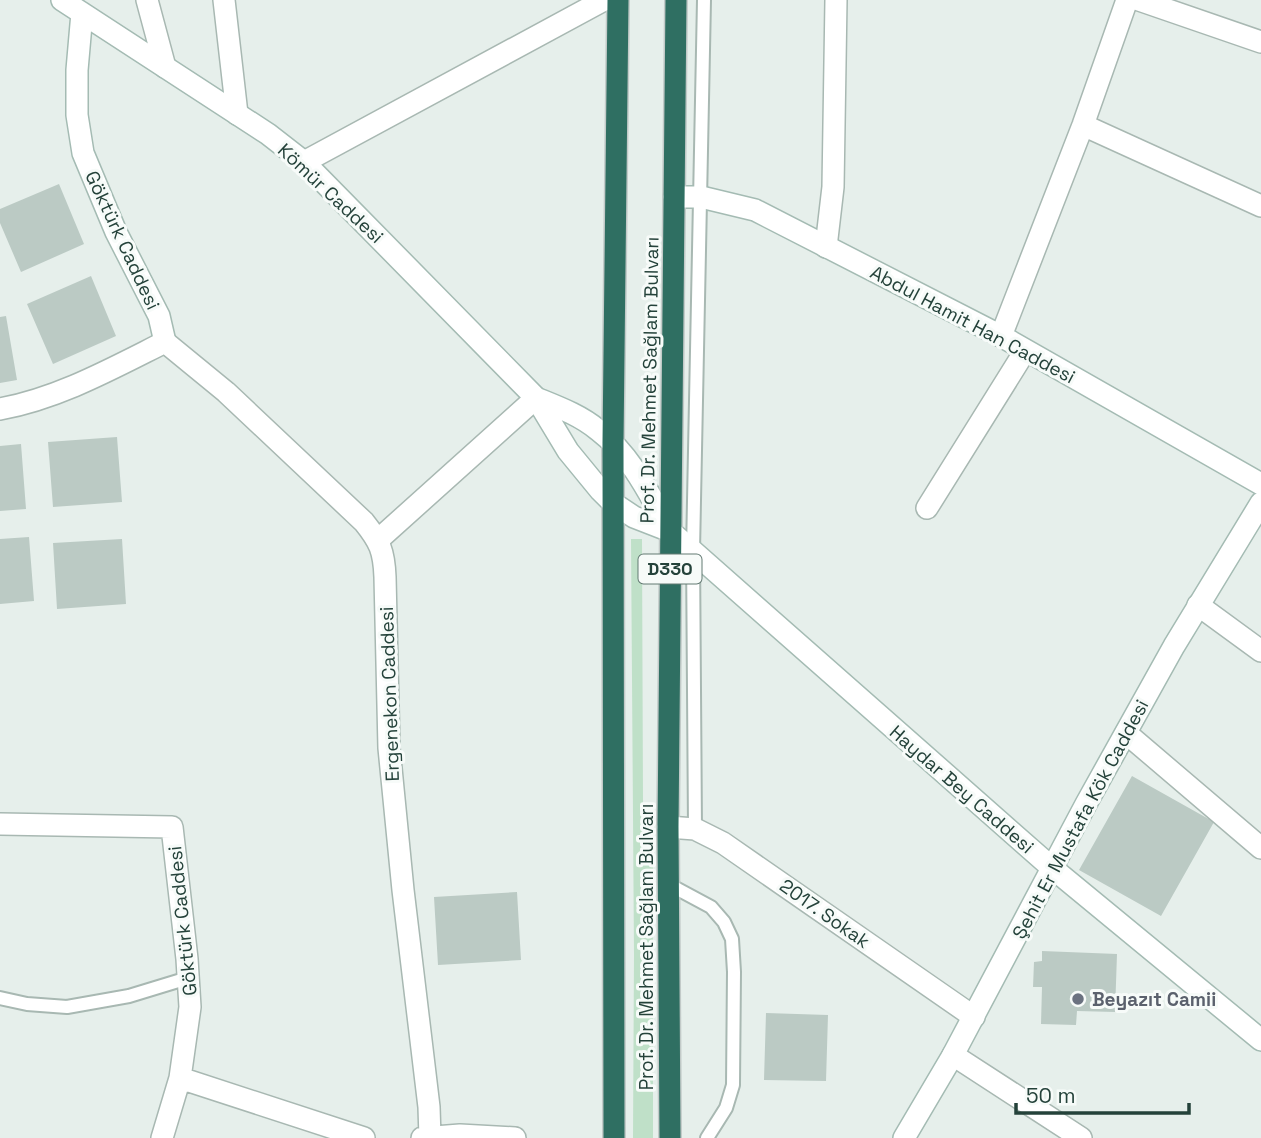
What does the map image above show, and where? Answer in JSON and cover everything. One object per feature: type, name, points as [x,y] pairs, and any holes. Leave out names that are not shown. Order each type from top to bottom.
[{"type":"highway","name":"Prof. Dr. Mehmet Sağlam Bulvarı","points":[[614,1138],[613,443],[618,0]]},
{"type":"highway","name":"Prof. Dr. Mehmet Sağlam Bulvarı","points":[[670,1138],[668,827],[676,0]]},
{"type":"street","name":"Kömür Caddesi","points":[[61,0],[237,114],[304,162],[536,398]]},
{"type":"street","points":[[147,0],[165,67]]},
{"type":"street","points":[[224,0],[237,114]]},
{"type":"street","points":[[304,162],[604,0]]},
{"type":"street","points":[[826,247],[833,187],[835,0]]},
{"type":"street","points":[[1001,336],[1083,125],[1127,0]]},
{"type":"street","points":[[1139,0],[1261,42]]},
{"type":"street","name":"Göktürk Caddesi","points":[[82,13],[76,70],[83,153],[116,232],[159,316],[165,342]]},
{"type":"street","points":[[1083,125],[1261,206]]},
{"type":"street","name":"Abdul Hamit Han Caddesi","points":[[674,197],[701,197],[755,211],[1001,336],[1261,484]]},
{"type":"street","points":[[0,409],[75,387],[165,342]]},
{"type":"street","name":"Ergenekon Caddesi","points":[[165,342],[226,392],[364,522],[378,540],[384,554],[389,748],[429,1107],[430,1138]]},
{"type":"street","points":[[927,508],[1025,351]]},
{"type":"street","points":[[536,398],[587,422],[613,443],[631,464],[670,531]]},
{"type":"street","points":[[536,398],[568,451],[613,503],[634,517],[670,531]]},
{"type":"street","points":[[378,540],[536,398]]},
{"type":"street","name":"Şehit Er Mustafa Kök Caddesi","points":[[904,1138],[974,1017],[1051,867],[1126,733],[1198,605],[1261,503]]},
{"type":"street","name":"Haydar Bey Caddesi","points":[[670,531],[1051,867],[1261,1040]]},
{"type":"street","points":[[1198,605],[1261,651]]},
{"type":"street","points":[[1126,733],[1261,848]]},
{"type":"street","name":"Göktürk Caddesi","points":[[0,824],[172,827],[190,1007],[180,1078],[162,1138]]},
{"type":"street","name":"2017. Sokak","points":[[668,827],[695,829],[723,844],[974,1017]]},
{"type":"street","points":[[953,1055],[1081,1138]]},
{"type":"street","points":[[180,1078],[363,1138]]},
{"type":"street","points":[[422,1138],[460,1135],[515,1138]]},
{"type":"lane","points":[[695,829],[693,551],[704,0]]},
{"type":"lane","points":[[670,885],[711,907],[724,922],[732,939],[733,1085],[726,1108],[707,1138]]},
{"type":"lane","points":[[0,998],[27,1004],[67,1007],[129,996],[188,978]]},
{"type":"green space","points":[[631,539],[642,539],[643,803],[653,868],[653,1138],[633,1138]]},
{"type":"building","points":[[59,184],[84,244],[21,272],[0,223],[0,209]]},
{"type":"building","points":[[91,276],[116,336],[53,364],[27,304]]},
{"type":"building","points":[[6,316],[17,380],[0,383],[0,317]]},
{"type":"building","points":[[117,437],[122,502],[53,507],[48,442]]},
{"type":"building","points":[[21,444],[26,509],[0,511],[0,446]]},
{"type":"building","points":[[29,537],[34,601],[0,604],[0,539]]},
{"type":"building","points":[[122,539],[126,604],[57,609],[53,543]]},
{"type":"building","points":[[1132,776],[1214,822],[1161,916],[1079,870]]},
{"type":"building","points":[[517,892],[521,960],[438,965],[434,897]]},
{"type":"building","name":"Beyazıt Camii","points":[[1042,951],[1117,954],[1115,1012],[1077,1011],[1076,1025],[1041,1024],[1042,987],[1033,987],[1034,962],[1042,961]]},
{"type":"building","points":[[766,1013],[828,1015],[826,1081],[764,1080]]},
{"type":"place","name":"Beyazıt Camii","points":[[1078,999]]}]
